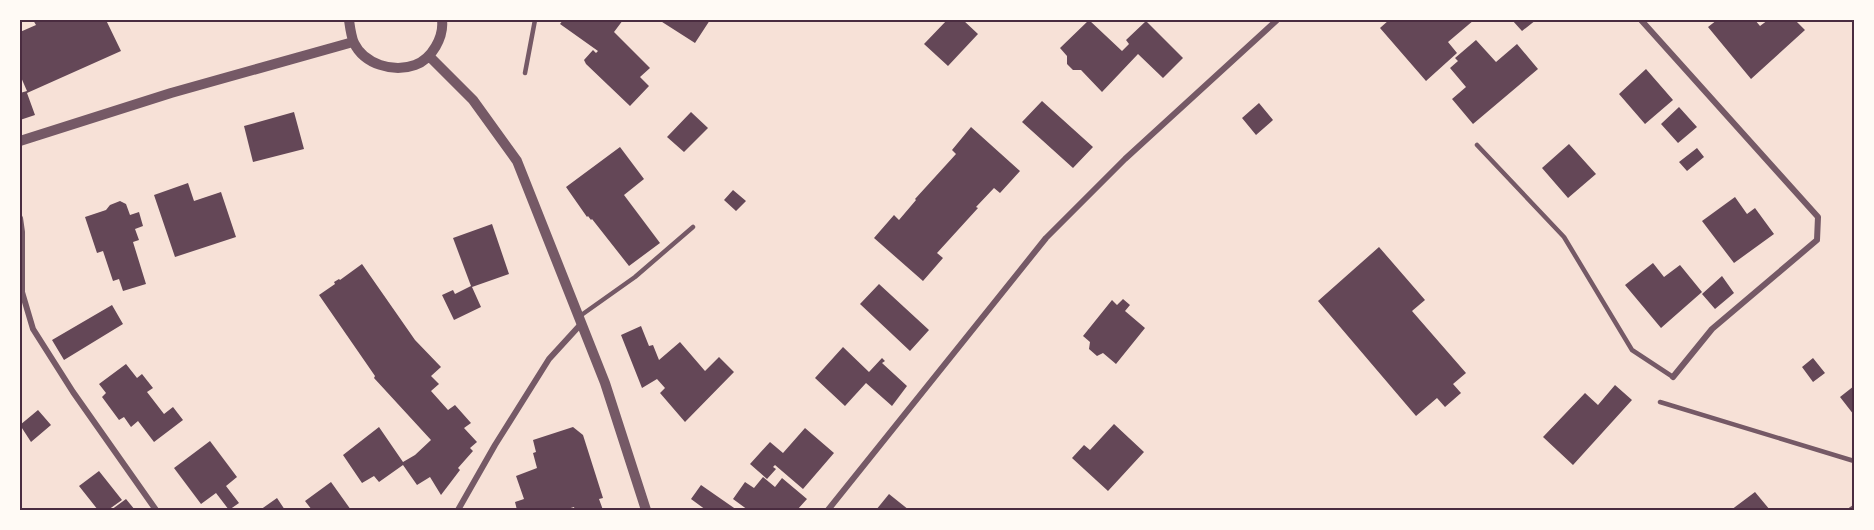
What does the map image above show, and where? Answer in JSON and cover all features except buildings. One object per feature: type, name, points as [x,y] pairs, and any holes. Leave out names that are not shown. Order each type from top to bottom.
[{"type":"street","points":[[349,20],[353,42],[364,57],[388,69],[415,65],[429,56],[438,43],[442,20]]},
{"type":"street","points":[[828,510],[1046,238],[1125,159],[1276,20]]},
{"type":"street","points":[[1641,20],[1723,114],[1818,217],[1817,240],[1712,329],[1673,377]]},
{"type":"street","points":[[20,141],[171,93],[353,42]]},
{"type":"street","points":[[429,56],[473,100],[517,161],[605,383],[645,510]]},
{"type":"street","points":[[20,218],[22,292],[33,329],[73,392],[156,510]]},
{"type":"street","points":[[458,510],[495,445],[549,359],[580,320]]},
{"type":"lane","points":[[525,73],[535,20]]},
{"type":"lane","points":[[1478,145],[1564,237],[1632,350],[1673,377]]},
{"type":"lane","points":[[580,320],[693,227]]},
{"type":"lane","points":[[1660,402],[1854,461]]}]
